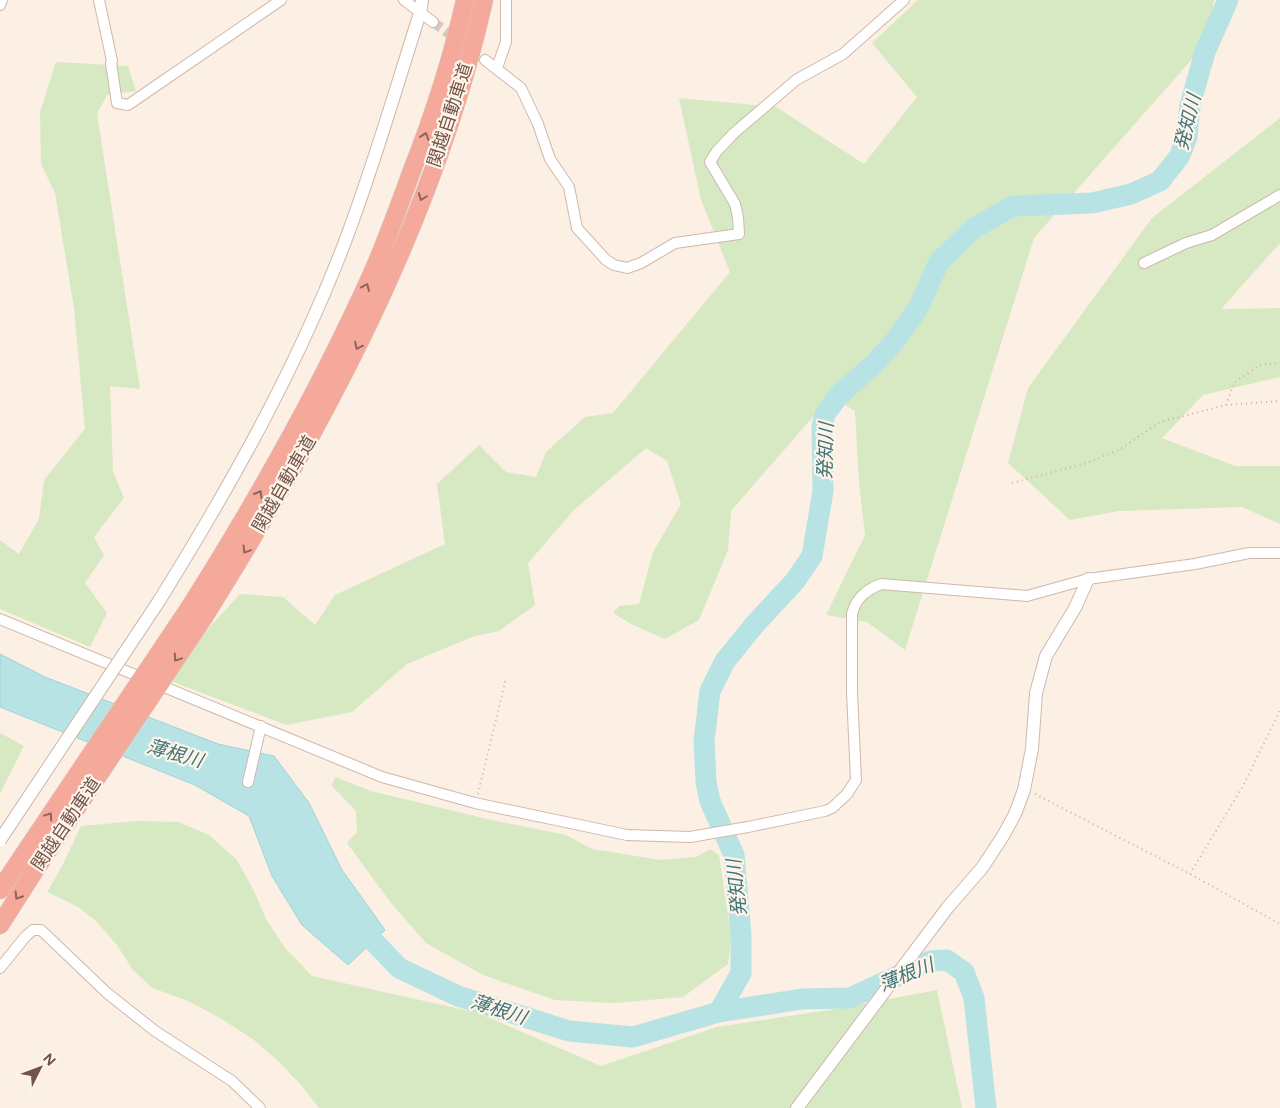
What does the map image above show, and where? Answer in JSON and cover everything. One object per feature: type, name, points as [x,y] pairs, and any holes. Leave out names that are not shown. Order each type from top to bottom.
[{"type":"highway","name":"関越自動車道","points":[[0,890],[188,610],[228,546],[294,432],[333,357],[366,287],[393,222],[442,87],[465,0]]},
{"type":"highway","name":"関越自動車道","points":[[0,925],[204,617],[280,494],[314,432],[348,367],[380,299],[437,159],[460,89],[484,0]]},
{"type":"street","points":[[0,5],[2,0]]},
{"type":"street","points":[[99,0],[112,60],[117,103],[128,105],[281,0]]},
{"type":"street","points":[[404,0],[421,6],[433,22]]},
{"type":"street","points":[[497,68],[506,42],[506,0]]},
{"type":"street","points":[[485,60],[522,88],[530,104],[550,159],[569,187],[577,228],[606,260],[614,265],[627,268],[641,263],[675,243],[739,234],[735,204],[710,162],[717,151],[734,133],[796,80],[842,54],[904,0]]},
{"type":"street","points":[[0,840],[159,600],[206,525],[247,454],[286,377],[317,309],[346,238],[421,6]]},
{"type":"street","points":[[1144,263],[1186,243],[1212,235],[1280,195]]},
{"type":"street","points":[[0,619],[382,777],[475,803],[627,835],[690,836],[748,827],[825,810],[838,803],[852,788],[856,780],[852,692],[852,614],[854,603],[871,588],[881,584],[1027,596],[1088,579],[1195,564],[1249,553],[1280,553]]},
{"type":"street","points":[[797,1108],[948,907],[991,856],[1014,814],[1024,790],[1032,749],[1036,693],[1046,656],[1075,608],[1088,579]]},
{"type":"street","points":[[248,782],[261,726]]},
{"type":"street","points":[[0,968],[25,937],[33,930],[41,930],[108,993],[155,1031],[232,1081],[260,1108]]},
{"type":"path","points":[[1226,405],[1234,383],[1260,366],[1280,363]]},
{"type":"path","points":[[1012,483],[1086,463],[1119,450],[1160,422],[1226,405],[1280,401]]},
{"type":"path","points":[[475,803],[506,678]]},
{"type":"path","points":[[1190,874],[1243,786],[1280,710]]},
{"type":"path","points":[[1024,790],[1042,797],[1190,874],[1280,924]]},
{"type":"green space","points":[[918,0],[1214,0],[1209,40],[1034,238],[905,650],[867,622],[826,615],[865,535],[859,482],[855,411],[831,396],[731,511],[728,550],[699,620],[665,639],[631,624],[613,613],[619,606],[639,604],[653,552],[681,504],[667,461],[646,448],[574,510],[528,563],[535,605],[499,631],[475,636],[407,664],[352,712],[286,725],[163,678],[240,594],[283,597],[315,625],[335,595],[445,544],[437,484],[479,445],[506,472],[536,477],[546,452],[585,417],[613,413],[730,272],[701,200],[679,98],[776,107],[864,164],[917,97],[872,43]]},
{"type":"green space","points":[[56,62],[128,66],[136,91],[107,95],[97,114],[140,389],[110,386],[113,472],[124,498],[94,537],[104,555],[85,583],[107,613],[90,647],[0,609],[0,540],[19,554],[39,519],[44,480],[85,429],[74,308],[55,193],[41,164],[40,112]]},
{"type":"green space","points":[[1280,118],[1280,243],[1221,309],[1280,308],[1280,377],[1203,395],[1162,438],[1235,466],[1280,466],[1280,524],[1242,507],[1119,511],[1070,520],[1008,463],[1028,388],[1152,218]]},
{"type":"green space","points":[[0,733],[24,746],[0,794]]},
{"type":"green space","points":[[335,777],[371,791],[487,819],[566,835],[592,849],[660,860],[696,857],[710,849],[719,855],[731,937],[728,964],[683,997],[614,1003],[555,1000],[483,975],[426,943],[391,903],[347,843],[357,832],[356,811],[332,786]]},
{"type":"green space","points":[[138,821],[178,822],[209,835],[237,860],[254,891],[266,919],[285,948],[312,976],[478,1013],[601,1066],[717,1027],[842,1008],[937,990],[962,1108],[319,1108],[301,1085],[254,1040],[222,1019],[188,1001],[152,988],[133,970],[117,945],[96,921],[78,907],[47,892],[81,826]]},
{"type":"water","name":"薄根川","points":[[0,654],[45,677],[218,744],[274,756],[309,803],[342,870],[385,930],[348,965],[302,925],[272,876],[249,816],[195,785],[0,707]]},
{"type":"waterway","name":"発知川","points":[[719,1012],[741,973],[741,936],[734,855],[710,801],[706,782],[704,741],[710,691],[725,661],[756,623],[795,581],[812,556],[823,491],[822,427],[825,414],[839,395],[872,366],[895,341],[918,308],[939,262],[974,228],[1013,206],[1092,203],[1131,194],[1160,181],[1179,157],[1187,137],[1190,105],[1205,52],[1228,0]]},
{"type":"waterway","name":"発知川","points":[[353,922],[399,968],[458,996],[569,1031],[633,1037],[719,1012],[802,999],[850,998],[930,961],[947,960],[964,972],[974,998],[986,1108]]},
{"type":"tunnel","points":[[433,22],[485,60]]}]
